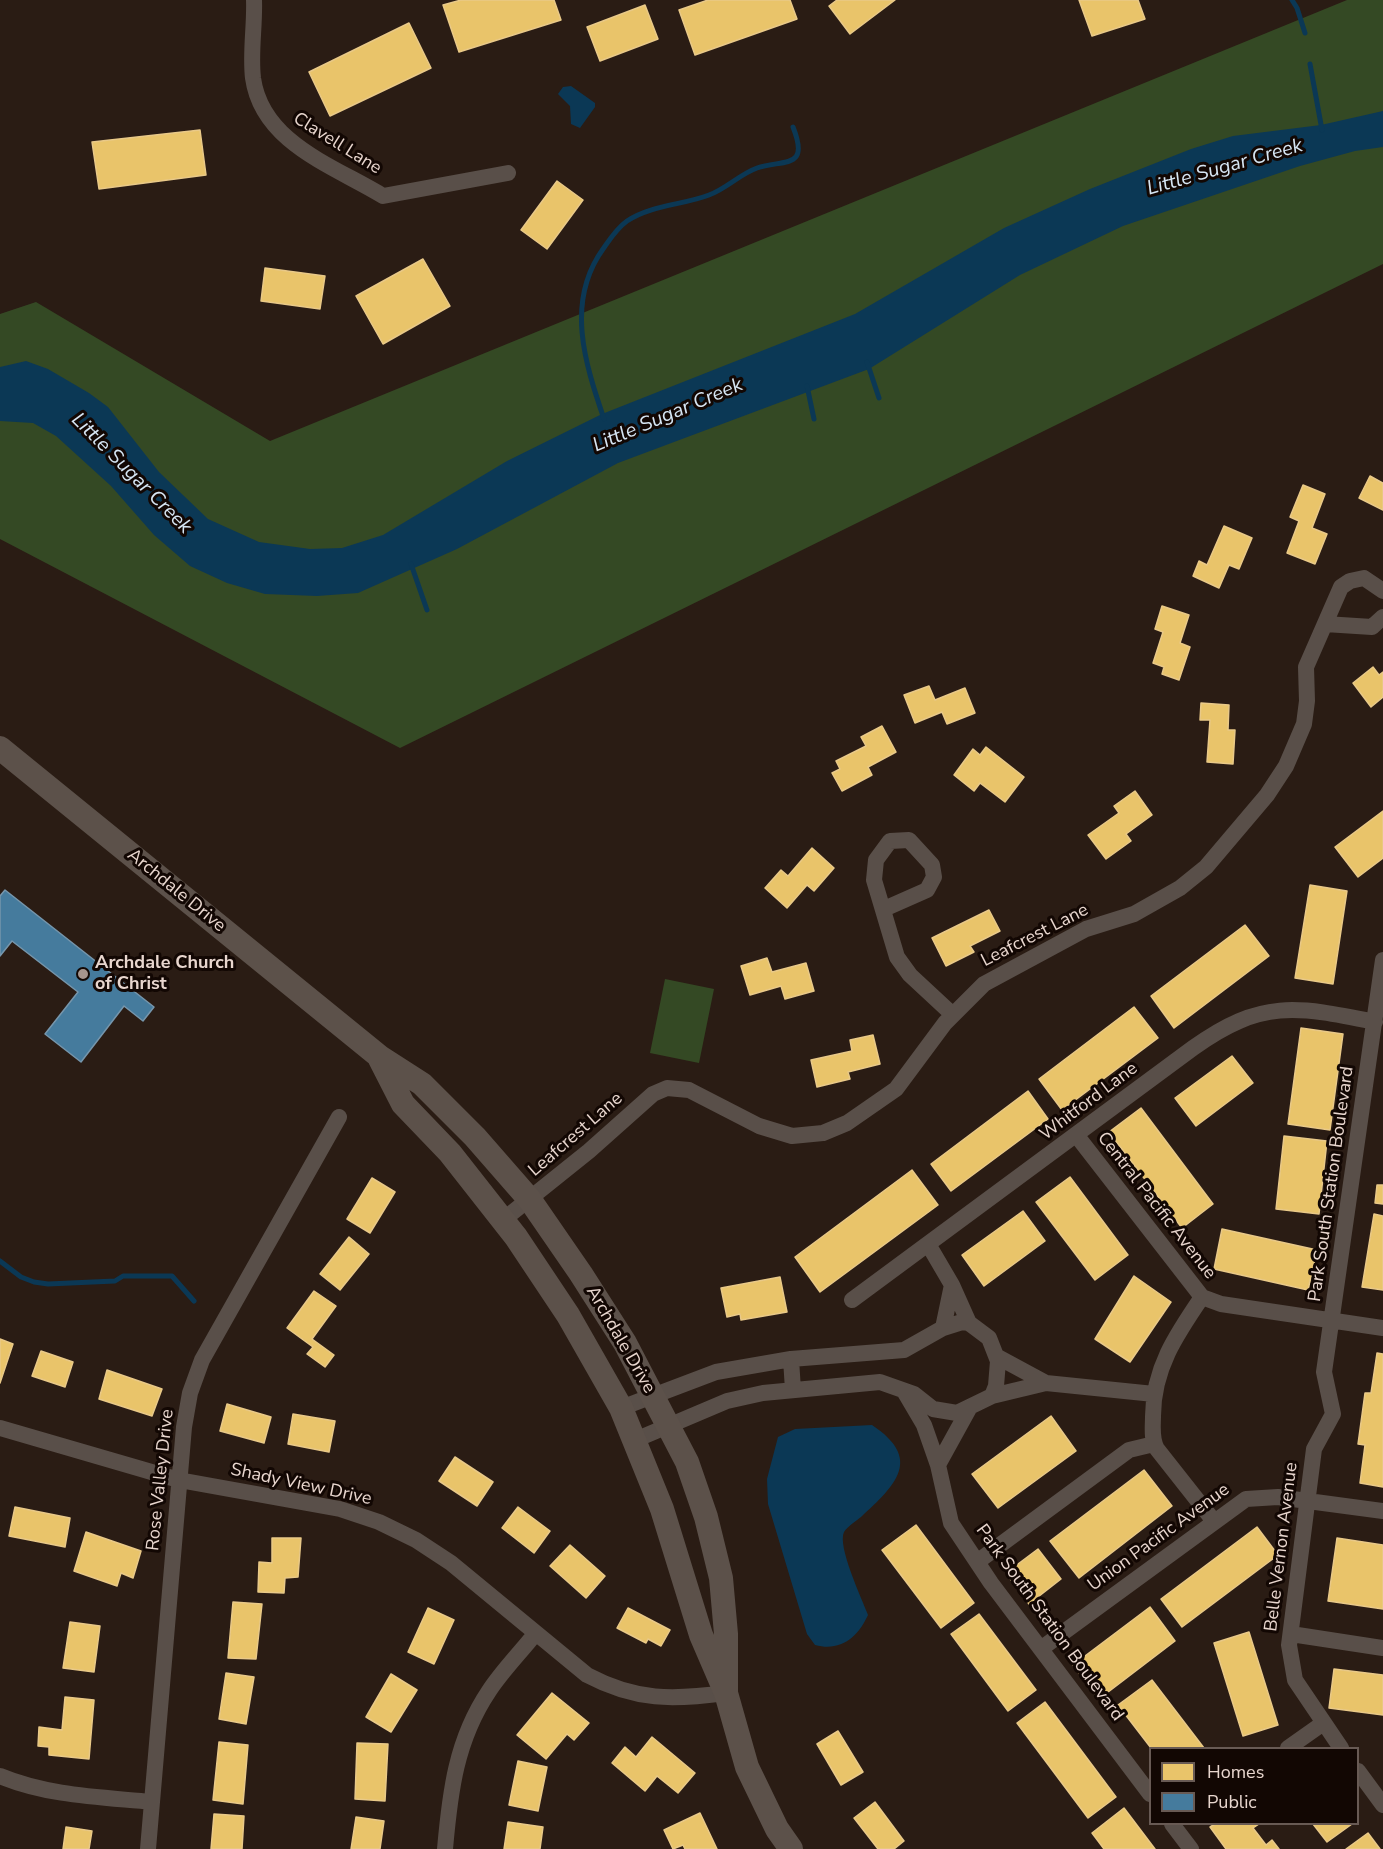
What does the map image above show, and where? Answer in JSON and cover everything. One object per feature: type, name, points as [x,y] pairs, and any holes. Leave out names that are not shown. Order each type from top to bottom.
[{"type":"street","name":"Clavell Lane","points":[[254,0],[255,88],[268,118],[279,132],[301,148],[383,196],[508,173]]},
{"type":"street","points":[[1383,591],[1364,578],[1350,581],[1341,587],[1325,624],[1372,627],[1383,617]]},
{"type":"street","name":"Leafcrest Lane","points":[[503,1220],[530,1200],[653,1094],[667,1088],[688,1090],[759,1126],[792,1136],[823,1133],[847,1123],[896,1089],[952,1014],[984,984],[1008,969],[1086,929],[1134,914],[1180,888],[1206,867],[1267,795],[1291,757],[1304,724],[1306,667],[1325,624]]},
{"type":"street","name":"Archdale Drive","points":[[0,748],[380,1057],[422,1084],[476,1137],[530,1200],[618,1330],[687,1462],[706,1517],[721,1578],[726,1634],[726,1693]]},
{"type":"street","points":[[884,909],[897,957],[910,975],[952,1014]]},
{"type":"street","name":"Park South Station Boulevard","points":[[1333,1414],[1324,1372],[1383,960]]},
{"type":"street","name":"Whitford Lane","points":[[852,1300],[1077,1136],[1193,1048],[1237,1020],[1260,1012],[1283,1010],[1375,1022]]},
{"type":"street","name":"Archdale Drive","points":[[380,1057],[404,1104],[450,1153],[503,1220],[568,1315],[621,1408],[662,1509],[701,1635],[726,1693],[756,1788],[777,1829],[791,1849]]},
{"type":"street","points":[[1366,1083],[1383,1086]]},
{"type":"street","name":"Rose Valley Drive","points":[[148,1849],[179,1480],[190,1393],[202,1360],[339,1117]]},
{"type":"street","name":"Central Pacific Avenue","points":[[1077,1136],[1202,1297],[1221,1304],[1383,1328]]},
{"type":"street","points":[[928,1244],[952,1285],[969,1323]]},
{"type":"street","points":[[943,1328],[952,1285]]},
{"type":"street","points":[[1202,1297],[1165,1355],[1154,1394],[1154,1444],[1213,1520]]},
{"type":"street","points":[[621,1408],[716,1372],[791,1359],[904,1350],[943,1328],[962,1322],[969,1323],[989,1338],[996,1356],[996,1386],[992,1396]]},
{"type":"street","points":[[996,1356],[1046,1383]]},
{"type":"street","points":[[791,1359],[793,1390]]},
{"type":"street","points":[[635,1440],[727,1401],[763,1393],[880,1382],[914,1394],[933,1409],[957,1413],[992,1396],[1046,1383],[1154,1394]]},
{"type":"street","name":"Park South Station Boulevard","points":[[904,1390],[924,1425],[938,1465],[951,1523],[977,1562],[1149,1793]]},
{"type":"street","points":[[938,1465],[970,1407]]},
{"type":"street","name":"Belle Vernon Avenue","points":[[1333,1414],[1314,1449],[1289,1645],[1295,1680],[1322,1724],[1339,1747]]},
{"type":"street","name":"Shady View Drive","points":[[0,1428],[179,1480],[340,1509],[379,1522],[416,1540],[451,1563],[587,1675],[608,1686],[635,1695],[677,1699],[726,1693]]},
{"type":"street","points":[[977,1562],[1129,1450],[1154,1444]]},
{"type":"street","name":"Union Pacific Avenue","points":[[1042,1648],[1213,1520],[1246,1499],[1257,1496],[1383,1511]]},
{"type":"street","points":[[445,1849],[450,1789],[464,1738],[490,1689],[535,1634]]},
{"type":"street","points":[[1291,1634],[1383,1648]]},
{"type":"street","points":[[1291,1747],[1322,1724]]},
{"type":"street","points":[[1359,1772],[1381,1798]]},
{"type":"street","points":[[0,1776],[32,1787],[72,1795],[152,1802]]},
{"type":"street","points":[[1178,1826],[1191,1849]]},
{"type":"green space","points":[[1347,0],[1383,0],[1383,264],[400,748],[0,539],[0,314],[36,302],[270,441]]},
{"type":"green space","points":[[665,979],[714,989],[699,1063],[650,1053]]},
{"type":"water","points":[[571,86],[595,103],[595,107],[580,128],[571,124],[570,106],[558,94],[563,87]]},
{"type":"water","name":"Little Sugar Creek","points":[[1383,111],[1383,147],[1355,151],[1300,166],[1123,226],[1020,275],[869,369],[618,463],[457,549],[358,593],[317,596],[265,594],[227,583],[190,566],[154,535],[111,486],[56,436],[33,423],[0,421],[0,367],[26,361],[48,369],[108,407],[159,472],[208,519],[259,542],[310,549],[342,548],[383,535],[507,461],[602,414],[855,314],[1004,228],[1090,189],[1191,149],[1233,136],[1321,125]]},
{"type":"water","points":[[872,1425],[888,1437],[897,1449],[900,1461],[899,1472],[885,1494],[844,1532],[844,1549],[847,1560],[868,1615],[859,1630],[848,1641],[833,1646],[815,1645],[807,1634],[768,1504],[767,1479],[778,1437],[795,1429]]},
{"type":"building: Homes","points":[[461,0],[554,0],[561,20],[459,52],[443,5]]},
{"type":"building: Homes","points":[[708,0],[790,0],[797,19],[695,55],[679,10]]},
{"type":"building: Homes","points":[[837,0],[895,0],[850,34],[829,6]]},
{"type":"building: Homes","points":[[1079,0],[1138,0],[1145,19],[1092,36]]},
{"type":"building: Homes","points":[[645,5],[658,39],[600,61],[587,27]]},
{"type":"building: Homes","points":[[409,23],[431,68],[330,116],[309,72]]},
{"type":"building: Homes","points":[[200,130],[206,175],[99,189],[92,142]]},
{"type":"building: Homes","points":[[557,181],[583,200],[547,249],[521,230]]},
{"type":"building: Homes","points":[[423,259],[450,306],[383,344],[356,296]]},
{"type":"building: Homes","points":[[265,268],[325,276],[320,309],[261,301]]},
{"type":"building: Homes","points":[[1370,476],[1383,483],[1383,510],[1359,498]]},
{"type":"building: Homes","points":[[1303,485],[1325,494],[1312,528],[1327,534],[1315,564],[1287,553],[1299,521],[1290,517]]},
{"type":"building: Homes","points":[[1224,526],[1252,538],[1239,569],[1229,565],[1219,588],[1193,576],[1199,561],[1207,565]]},
{"type":"building: Homes","points":[[1162,606],[1189,615],[1180,643],[1190,647],[1179,680],[1162,674],[1164,667],[1153,663],[1163,632],[1155,629]]},
{"type":"building: Homes","points":[[1373,667],[1379,675],[1383,672],[1383,697],[1371,707],[1353,683]]},
{"type":"building: Homes","points":[[929,686],[935,700],[965,688],[975,713],[947,724],[942,712],[915,723],[904,695]]},
{"type":"building: Homes","points":[[1201,703],[1229,705],[1228,730],[1235,730],[1233,764],[1207,762],[1210,720],[1200,720]]},
{"type":"building: Homes","points":[[882,726],[896,752],[868,767],[872,775],[842,791],[832,773],[840,769],[836,761],[866,746],[861,737]]},
{"type":"building: Homes","points":[[986,747],[1024,777],[1005,802],[980,783],[974,791],[954,775],[973,749],[980,755]]},
{"type":"building: Homes","points":[[1135,791],[1152,815],[1126,834],[1131,841],[1106,859],[1088,835],[1119,813],[1114,806]]},
{"type":"building: Homes","points":[[1383,811],[1383,858],[1358,877],[1335,847]]},
{"type":"building: Homes","points":[[812,848],[834,868],[814,891],[807,885],[787,908],[765,888],[781,870],[788,876]]},
{"type":"building: Homes","points":[[1310,885],[1347,891],[1333,984],[1295,978]]},
{"type":"building: Homes","points":[[989,910],[1000,931],[970,946],[974,952],[946,966],[932,938]]},
{"type":"building: Homes","points":[[1245,925],[1269,956],[1174,1028],[1151,996]]},
{"type":"building: Homes","points":[[767,958],[772,972],[806,963],[814,991],[785,999],[781,986],[750,995],[741,966]]},
{"type":"building: Homes","points":[[1134,1007],[1158,1038],[1062,1110],[1039,1079]]},
{"type":"building: Homes","points":[[1301,1028],[1343,1034],[1330,1130],[1288,1124]]},
{"type":"building: Homes","points":[[873,1035],[880,1064],[848,1072],[850,1079],[817,1087],[811,1060],[852,1051],[850,1040]]},
{"type":"building: Homes","points":[[1232,1056],[1253,1083],[1196,1126],[1175,1098]]},
{"type":"building: Homes","points":[[1028,1091],[1048,1119],[951,1191],[931,1164]]},
{"type":"building: Homes","points":[[1141,1108],[1213,1204],[1182,1228],[1109,1132]]},
{"type":"building: Homes","points":[[1284,1136],[1327,1141],[1319,1214],[1276,1209]]},
{"type":"building: Homes","points":[[912,1170],[938,1205],[820,1292],[795,1257]]},
{"type":"building: Homes","points":[[1070,1177],[1128,1255],[1095,1280],[1036,1202]]},
{"type":"building: Homes","points":[[372,1178],[395,1192],[370,1233],[347,1219]]},
{"type":"building: Homes","points":[[1377,1185],[1383,1185],[1383,1204],[1375,1203]]},
{"type":"building: Homes","points":[[1023,1211],[1045,1241],[984,1286],[962,1255]]},
{"type":"building: Homes","points":[[1374,1214],[1383,1216],[1383,1290],[1362,1287]]},
{"type":"building: Homes","points":[[1222,1229],[1317,1250],[1308,1290],[1214,1269]]},
{"type":"building: Homes","points":[[349,1237],[369,1254],[340,1290],[320,1274]]},
{"type":"building: Homes","points":[[1134,1276],[1171,1302],[1130,1362],[1095,1339]]},
{"type":"building: Homes","points":[[780,1277],[787,1312],[741,1320],[740,1314],[727,1317],[721,1288]]},
{"type":"building: Homes","points":[[314,1291],[336,1306],[312,1339],[334,1355],[325,1367],[307,1354],[313,1347],[287,1328]]},
{"type":"building: Homes","points":[[0,1339],[13,1344],[0,1383]]},
{"type":"building: Homes","points":[[41,1351],[73,1362],[65,1387],[32,1376]]},
{"type":"building: Homes","points":[[1377,1353],[1383,1354],[1383,1487],[1360,1483],[1365,1445],[1358,1444],[1365,1393],[1371,1393]]},
{"type":"building: Homes","points":[[107,1370],[162,1389],[152,1416],[99,1399]]},
{"type":"building: Homes","points":[[227,1404],[271,1417],[264,1443],[220,1431]]},
{"type":"building: Homes","points":[[293,1414],[335,1421],[329,1452],[288,1444]]},
{"type":"building: Homes","points":[[1051,1416],[1076,1451],[998,1508],[972,1474]]},
{"type":"building: Homes","points":[[455,1457],[493,1482],[477,1506],[439,1481]]},
{"type":"building: Homes","points":[[1144,1470],[1172,1506],[1079,1578],[1050,1541]]},
{"type":"building: Homes","points":[[15,1507],[70,1518],[65,1547],[9,1536]]},
{"type":"building: Homes","points":[[518,1507],[550,1531],[534,1553],[502,1528]]},
{"type":"building: Homes","points":[[916,1525],[974,1603],[941,1628],[882,1550]]},
{"type":"building: Homes","points":[[1257,1527],[1278,1555],[1182,1627],[1161,1599]]},
{"type":"building: Homes","points":[[86,1532],[141,1551],[133,1578],[121,1573],[117,1586],[74,1571]]},
{"type":"building: Homes","points":[[272,1538],[301,1538],[298,1577],[285,1578],[284,1593],[258,1592],[259,1562],[272,1563]]},
{"type":"building: Homes","points":[[1337,1538],[1383,1545],[1383,1609],[1328,1601]]},
{"type":"building: Homes","points":[[570,1545],[605,1576],[586,1598],[550,1566]]},
{"type":"building: Homes","points":[[1038,1549],[1061,1579],[1029,1604],[1006,1573]]},
{"type":"building: Homes","points":[[233,1602],[262,1604],[256,1659],[228,1658]]},
{"type":"building: Homes","points":[[1150,1607],[1175,1641],[1099,1699],[1073,1665]]},
{"type":"building: Homes","points":[[428,1608],[454,1620],[434,1664],[408,1652]]},
{"type":"building: Homes","points":[[628,1608],[670,1630],[661,1646],[648,1639],[646,1643],[617,1628]]},
{"type":"building: Homes","points":[[979,1614],[1036,1690],[1008,1711],[951,1634]]},
{"type":"building: Homes","points":[[70,1622],[100,1626],[94,1672],[63,1668]]},
{"type":"building: Homes","points":[[1249,1632],[1278,1725],[1243,1736],[1214,1643]]},
{"type":"building: Homes","points":[[1334,1669],[1383,1675],[1383,1715],[1329,1708]]},
{"type":"building: Homes","points":[[226,1673],[254,1677],[246,1724],[219,1719]]},
{"type":"building: Homes","points":[[391,1674],[417,1690],[391,1732],[366,1717]]},
{"type":"building: Homes","points":[[1152,1680],[1203,1747],[1150,1747],[1118,1705]]},
{"type":"building: Homes","points":[[552,1693],[589,1723],[574,1740],[567,1734],[546,1759],[517,1735]]},
{"type":"building: Homes","points":[[65,1697],[94,1700],[89,1759],[49,1755],[49,1747],[38,1746],[39,1727],[62,1730]]},
{"type":"building: Homes","points":[[1045,1702],[1116,1797],[1088,1818],[1017,1723]]},
{"type":"building: Homes","points":[[838,1731],[863,1772],[841,1785],[817,1744]]},
{"type":"building: Homes","points":[[652,1737],[695,1773],[678,1793],[657,1776],[645,1791],[612,1763],[625,1747],[636,1757]]},
{"type":"building: Homes","points":[[219,1742],[248,1745],[243,1804],[213,1800]]},
{"type":"building: Homes","points":[[357,1743],[388,1744],[385,1801],[355,1799]]},
{"type":"building: Homes","points":[[518,1761],[547,1767],[538,1811],[509,1805]]},
{"type":"building: Homes","points":[[875,1802],[904,1841],[894,1849],[878,1849],[854,1818]]},
{"type":"building: Homes","points":[[1124,1808],[1155,1849],[1104,1849],[1092,1833]]},
{"type":"building: Homes","points":[[700,1813],[717,1849],[685,1849],[683,1845],[673,1849],[664,1830]]},
{"type":"building: Homes","points":[[214,1814],[244,1816],[242,1849],[211,1849]]},
{"type":"building: Homes","points":[[356,1817],[384,1821],[380,1849],[351,1849]]},
{"type":"building: Homes","points":[[508,1822],[543,1827],[540,1849],[504,1849]]},
{"type":"building: Homes","points":[[1213,1825],[1258,1825],[1253,1828],[1266,1845],[1272,1840],[1279,1849],[1226,1849],[1210,1827]]},
{"type":"building: Homes","points":[[1314,1825],[1351,1825],[1327,1842]]},
{"type":"building: Homes","points":[[66,1827],[92,1831],[89,1849],[63,1849]]},
{"type":"building: Homes","points":[[1368,1833],[1380,1849],[1346,1849]]},
{"type":"building: Public","name":"Archdale Church of Christ","points":[[5,890],[154,1007],[143,1021],[124,1006],[81,1062],[45,1034],[78,992],[12,941],[0,956],[0,896]]},
{"type":"waterway","points":[[1292,0],[1305,33]]},
{"type":"waterway","points":[[1310,64],[1322,130]]},
{"type":"waterway","name":"Little Sugar Creek","points":[[604,419],[590,376],[582,333],[584,290],[591,269],[603,249],[620,227],[636,216],[657,208],[709,195],[757,168],[792,160],[798,150],[793,127]]},
{"type":"waterway","points":[[867,362],[879,398]]},
{"type":"waterway","points":[[807,386],[814,419]]},
{"type":"waterway","points":[[411,564],[427,610]]},
{"type":"waterway","points":[[0,1261],[21,1277],[48,1284],[115,1281],[123,1276],[172,1276],[194,1301]]},
{"type":"place","name":"Archdale Church of Christ","points":[[83,974]]}]
